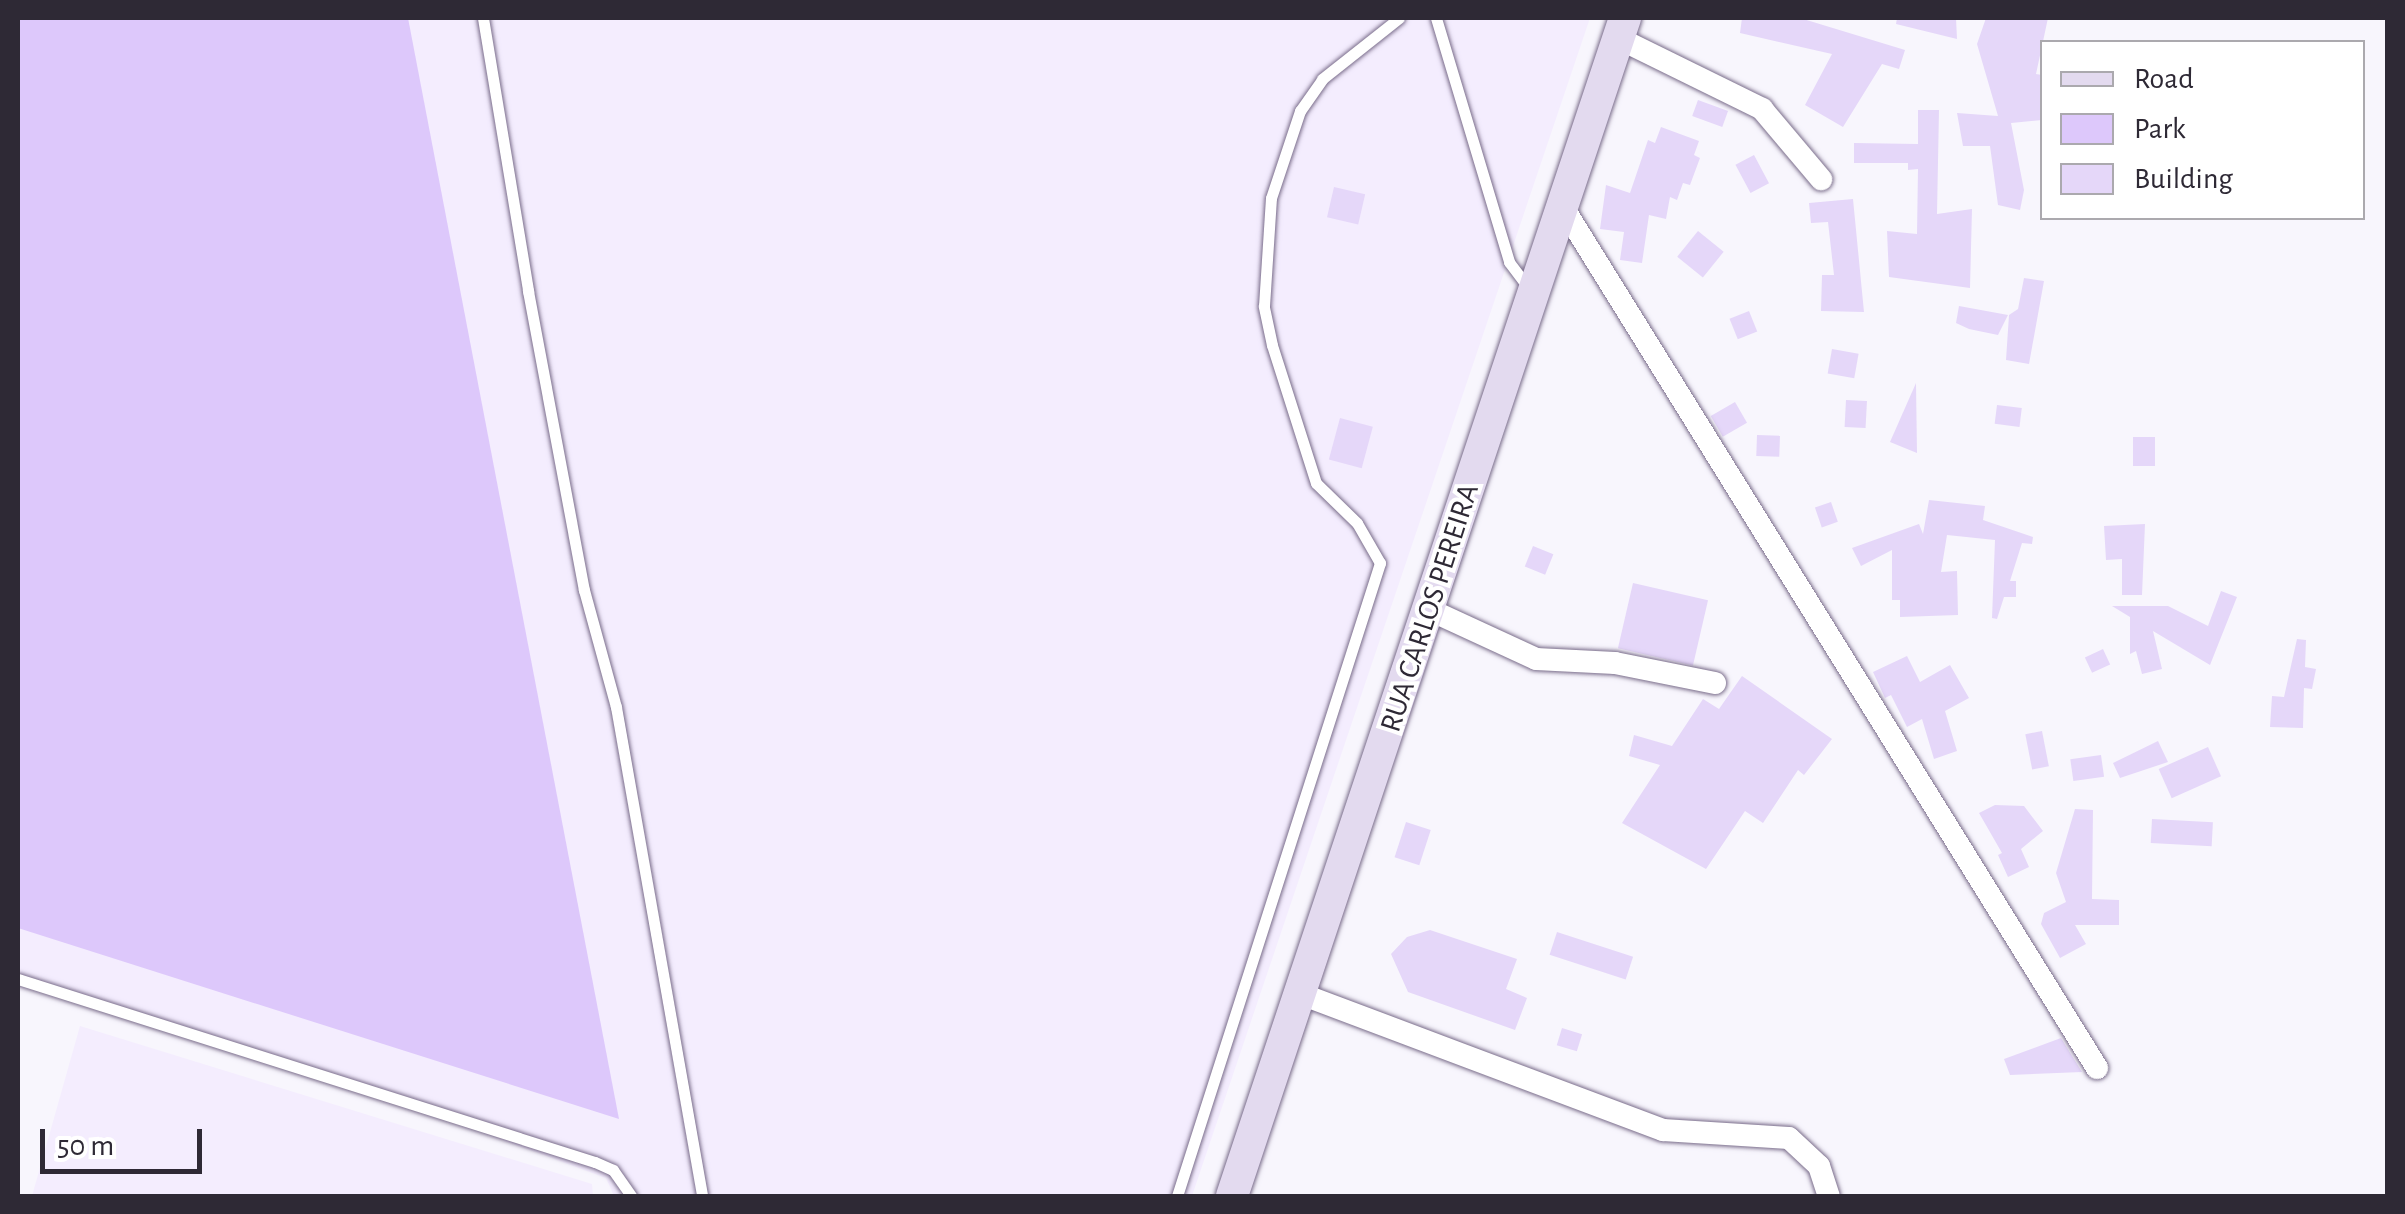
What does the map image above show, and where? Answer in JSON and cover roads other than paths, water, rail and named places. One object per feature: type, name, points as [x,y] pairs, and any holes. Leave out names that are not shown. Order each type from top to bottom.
[{"type":"main road","name":"RUA CARLOS PEREIRA","points":[[1232,1196],[1564,209],[1621,28]]},
{"type":"street","points":[[1621,28],[1762,109],[1822,179]]},
{"type":"street","points":[[1564,209],[2098,1068]]},
{"type":"street","points":[[1430,610],[1536,659],[1615,663],[1715,683]]},
{"type":"street","points":[[1301,994],[1663,1130],[1789,1138],[1820,1166],[1829,1196]]},
{"type":"lane","points":[[483,18],[528,290],[584,590],[616,707],[702,1196]]},
{"type":"lane","points":[[1178,1196],[1380,563],[1357,523],[1316,484],[1272,344],[1264,306],[1271,198],[1285,145],[1322,79],[1399,18]]},
{"type":"lane","points":[[1436,18],[1510,262],[1534,294]]},
{"type":"lane","points":[[18,980],[595,1162],[613,1170],[630,1196]]}]
